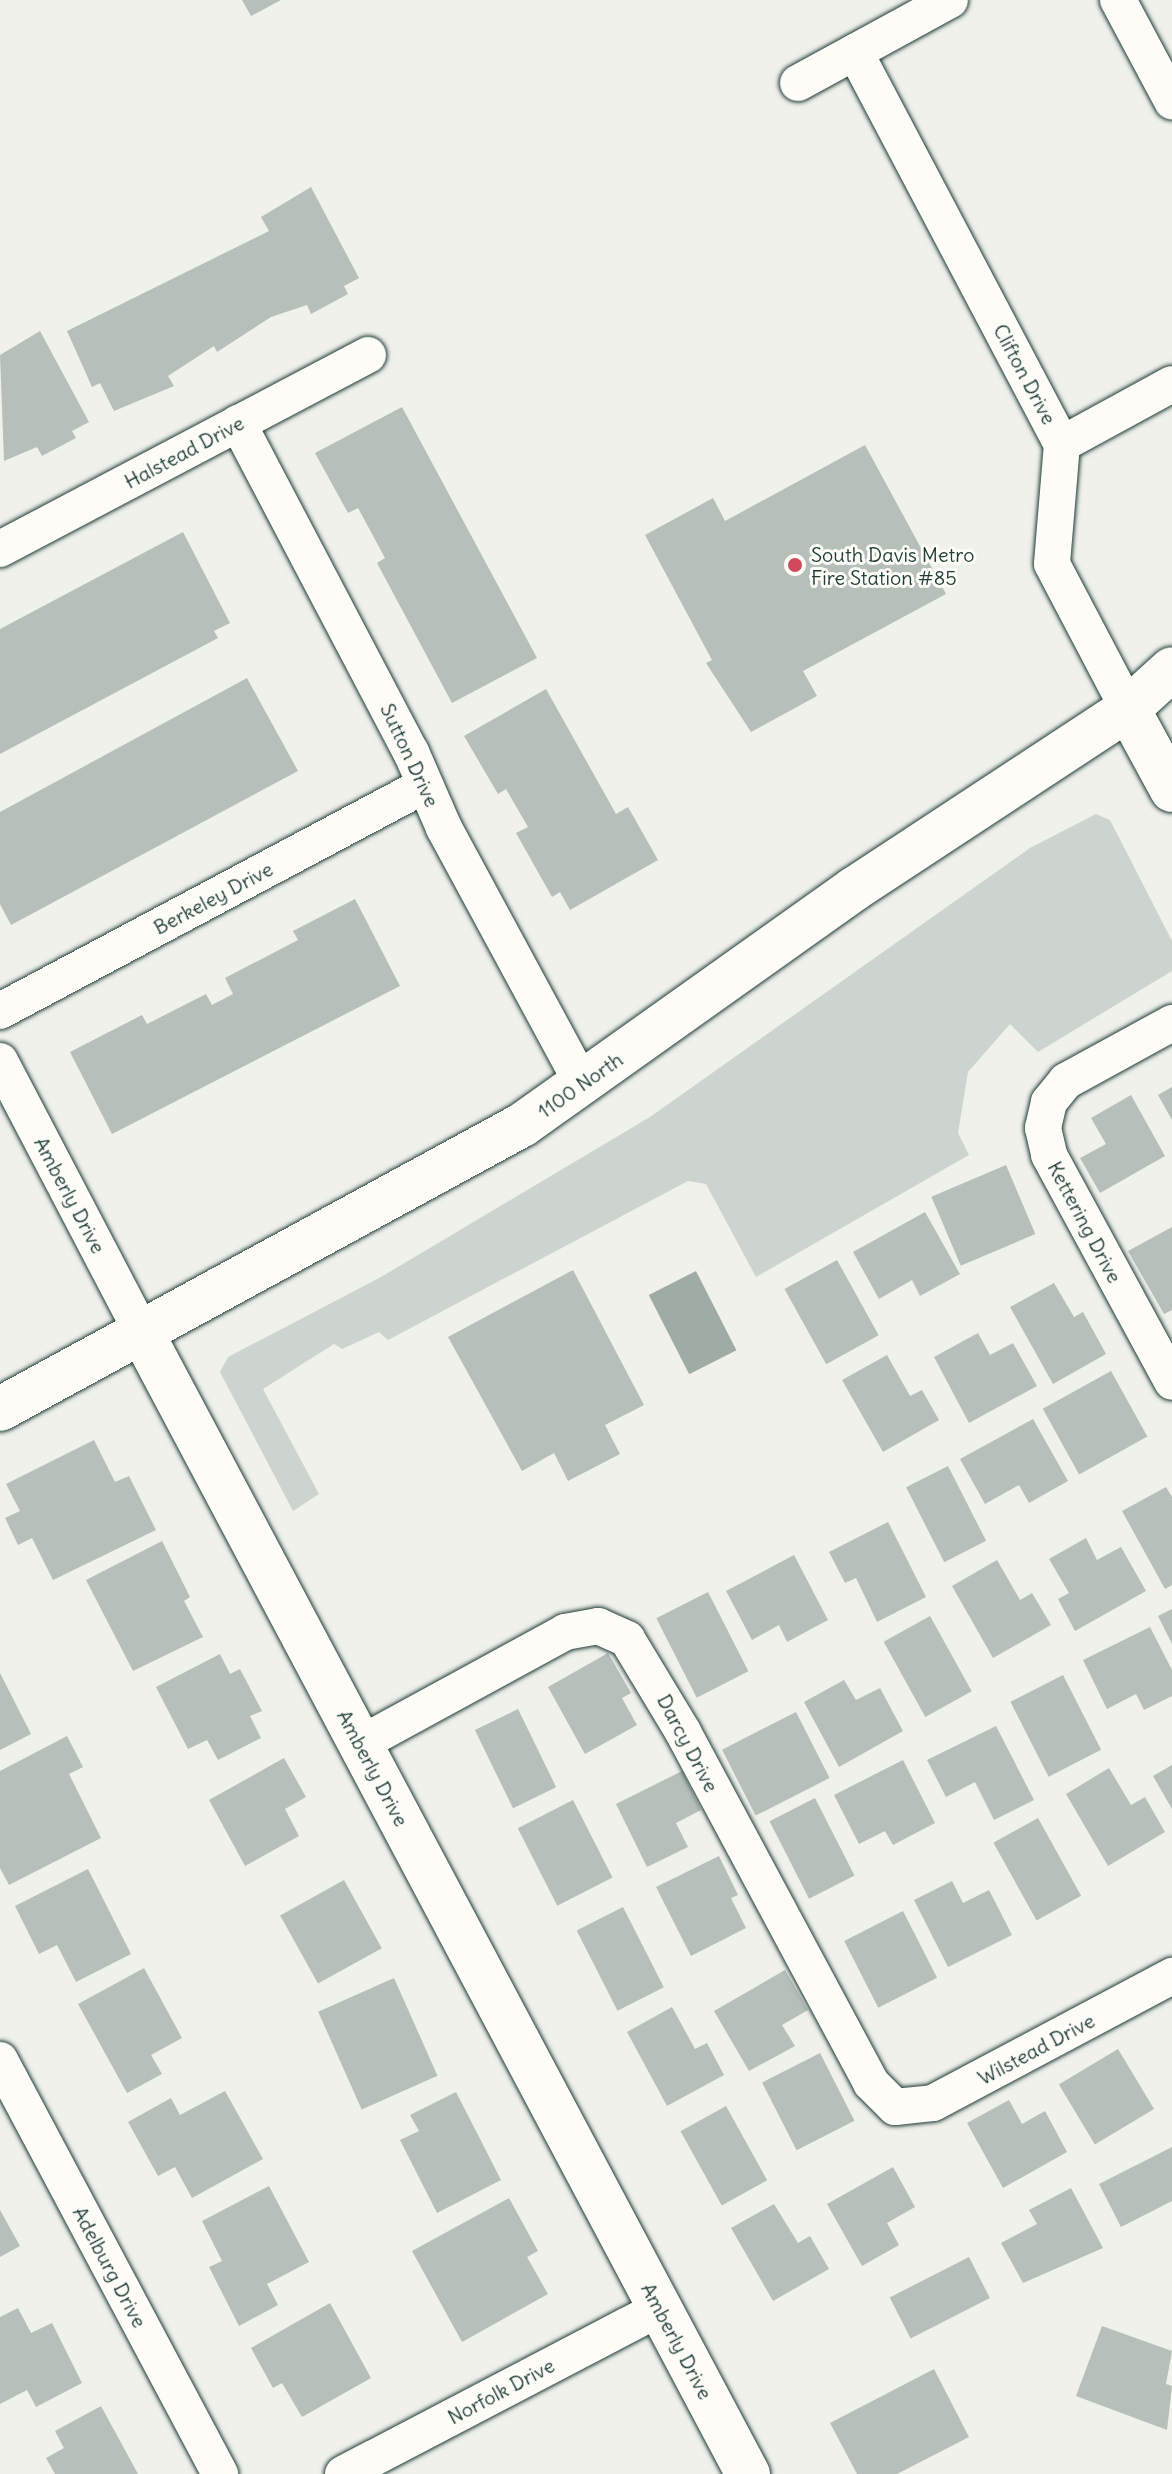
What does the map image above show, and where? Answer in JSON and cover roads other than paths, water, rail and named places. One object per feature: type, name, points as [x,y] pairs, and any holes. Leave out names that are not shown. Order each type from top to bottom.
[{"type":"street","points":[[798,83],[950,0]]},
{"type":"street","points":[[1118,0],[1172,101]]},
{"type":"street","name":"Clifton Drive","points":[[855,52],[1062,444],[1052,564],[1128,709]]},
{"type":"street","name":"Halstead Drive","points":[[0,549],[368,355]]},
{"type":"street","points":[[1062,444],[1172,384]]},
{"type":"street","name":"Sutton Drive","points":[[238,423],[583,1085]]},
{"type":"street","name":"1100 North","points":[[0,1409],[460,1163],[583,1085],[854,889],[1128,709],[1172,669]]},
{"type":"street","name":"1100 North","points":[[1128,709],[1172,692]]},
{"type":"street","points":[[1128,709],[1172,790]]},
{"type":"street","name":"Berkeley Drive","points":[[0,1011],[425,785]]},
{"type":"street","name":"Kettering Drive","points":[[1172,1023],[1066,1081],[1049,1102],[1043,1128],[1049,1155],[1172,1382]]},
{"type":"street","name":"Amberly Drive","points":[[0,1061],[748,2474]]},
{"type":"street","name":"Darcy Drive","points":[[360,1744],[565,1632],[598,1626],[627,1639],[669,1706],[871,2083],[895,2107]]},
{"type":"street","name":"Wilstead Drive","points":[[895,2107],[933,2103],[1172,1976]]},
{"type":"street","name":"Adelburg Drive","points":[[0,2060],[220,2474]]},
{"type":"street","name":"Norfolk Drive","points":[[343,2474],[660,2308]]},
{"type":"place","name":"South Davis Metro Fire Station #85","points":[[795,565]]}]
